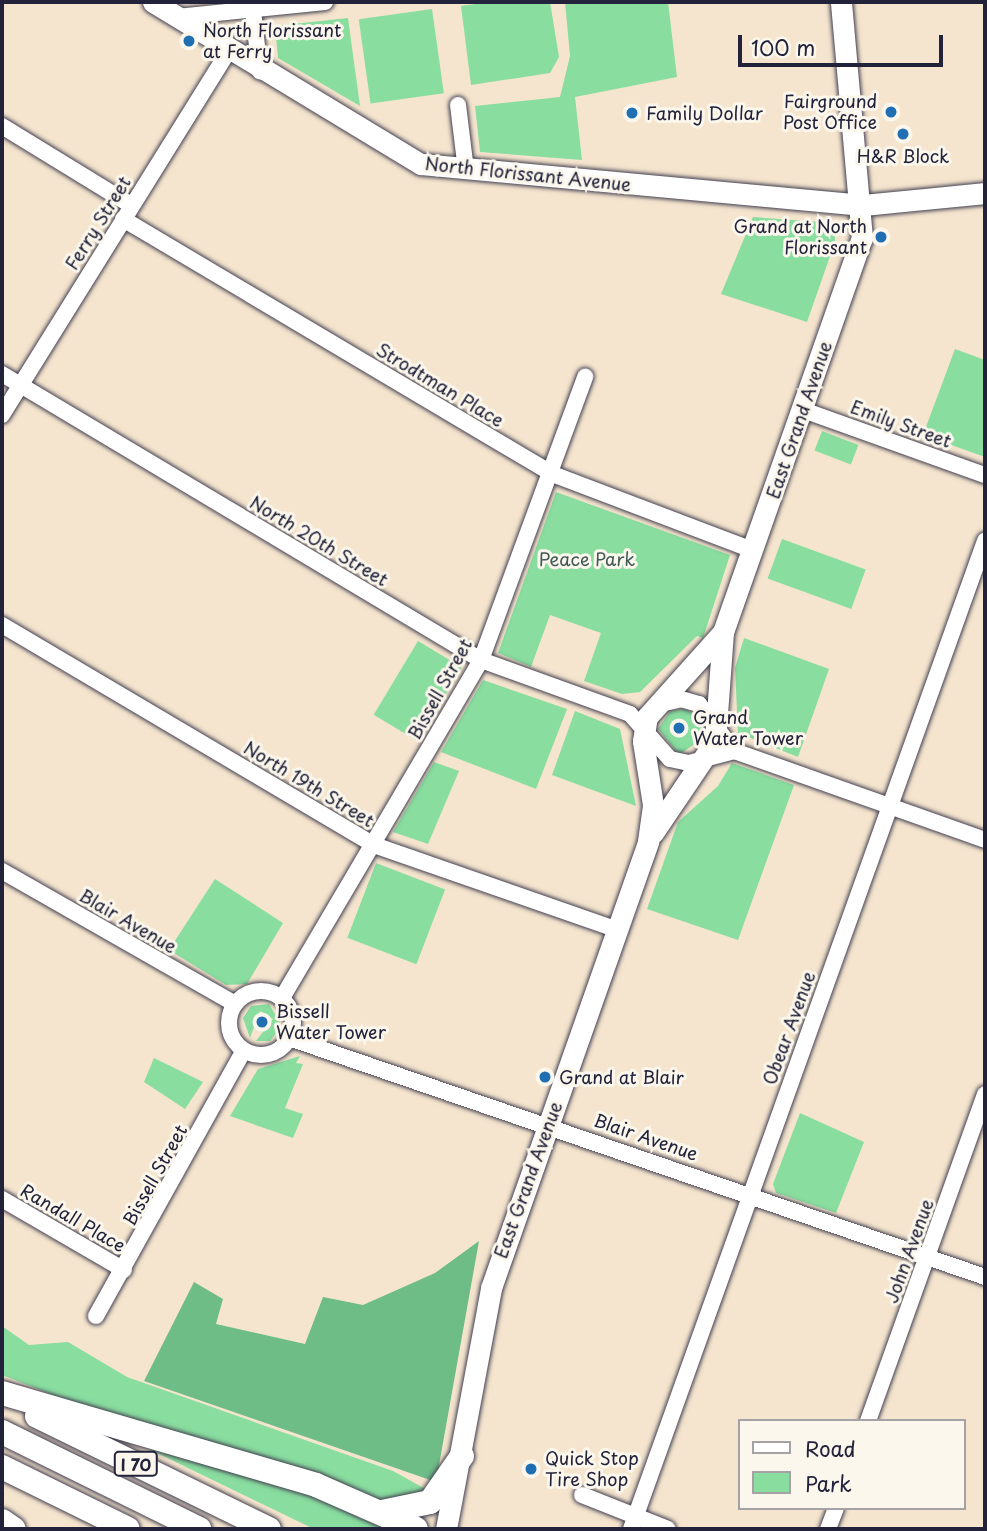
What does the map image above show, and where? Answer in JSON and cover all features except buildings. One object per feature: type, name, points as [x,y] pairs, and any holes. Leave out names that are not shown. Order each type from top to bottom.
[{"type":"highway","points":[[2,1393],[316,1485],[416,1529]]},
{"type":"highway","name":"I 70","points":[[2,1398],[269,1529]]},
{"type":"highway","points":[[2,1432],[199,1529]]},
{"type":"highway","points":[[382,1512],[430,1502],[462,1456]]},
{"type":"highway","points":[[2,1467],[128,1529]]},
{"type":"highway","points":[[2,1521],[14,1529]]},
{"type":"main road","name":"North Florissant Avenue","points":[[153,2],[260,72],[402,156],[466,170],[863,205],[985,192]]},
{"type":"main road","name":"East Grand Avenue","points":[[648,841],[708,758],[717,730],[723,632],[859,248],[863,205],[841,2]]},
{"type":"main road","name":"East Grand Avenue","points":[[446,1529],[462,1456],[491,1288],[648,841],[653,805],[637,722],[723,632]]},
{"type":"street","points":[[177,17],[252,6],[325,2]]},
{"type":"street","points":[[252,6],[260,72]]},
{"type":"street","name":"Ferry Street","points":[[2,415],[229,52]]},
{"type":"street","points":[[458,105],[466,170]]},
{"type":"street","name":"Strodtman Place","points":[[2,126],[127,212],[550,473],[753,550]]},
{"type":"street","name":"North 20th Street","points":[[2,374],[481,660],[637,722],[670,760],[708,758],[734,751]]},
{"type":"street","name":"Bissell Street","points":[[282,998],[481,660],[585,377]]},
{"type":"street","name":"Emily Street","points":[[803,410],[985,475]]},
{"type":"street","name":"Obear Avenue","points":[[633,1523],[985,541]]},
{"type":"street","name":"North 19th Street","points":[[2,625],[374,845],[618,930]]},
{"type":"street","points":[[653,706],[681,699],[699,704],[734,751],[985,840]]},
{"type":"street","name":"Blair Avenue","points":[[2,871],[235,1004]]},
{"type":"street","points":[[257,990],[282,998],[293,1016],[292,1039],[266,1054],[244,1050],[230,1030],[235,1004],[257,990]]},
{"type":"street","name":"Blair Avenue","points":[[292,1039],[548,1124],[985,1276]]},
{"type":"street","name":"Bissell Street","points":[[96,1316],[124,1270],[244,1050]]},
{"type":"street","name":"John Avenue","points":[[869,1419],[985,1094]]},
{"type":"street","name":"Randall Place","points":[[2,1199],[124,1270]]},
{"type":"street","points":[[582,1495],[633,1523],[668,1529]]},
{"type":"street","points":[[828,1529],[835,1510]]},
{"type":"green space","points":[[489,2],[550,2],[559,57],[550,73],[471,85],[461,6]]},
{"type":"green space","points":[[565,2],[668,2],[677,77],[575,97],[582,160],[480,152],[475,106],[560,97],[570,56]]},
{"type":"green space","points":[[432,9],[444,93],[371,103],[359,19]]},
{"type":"green space","points":[[348,18],[360,106],[278,58],[275,26]]},
{"type":"green space","points":[[753,217],[835,223],[835,242],[807,322],[721,294]]},
{"type":"green space","points":[[955,349],[985,360],[985,457],[923,435]]},
{"type":"green space","points":[[822,431],[858,445],[851,465],[814,451]]},
{"type":"green space","name":"Peace Park","points":[[556,492],[730,555],[703,638],[697,636],[640,692],[622,694],[584,681],[601,633],[550,615],[531,667],[498,653]]},
{"type":"green space","points":[[782,539],[866,569],[851,609],[768,578]]},
{"type":"green space","points":[[744,638],[829,669],[798,757],[738,733],[735,668]]},
{"type":"green space","points":[[418,641],[462,667],[417,741],[374,715]]},
{"type":"green space","points":[[483,680],[567,709],[536,789],[441,752]]},
{"type":"green space","points":[[685,709],[698,716],[703,738],[679,755],[658,729],[670,711]]},
{"type":"green space","points":[[575,711],[620,729],[636,806],[552,775]]},
{"type":"green space","points":[[434,762],[459,771],[428,844],[393,832]]},
{"type":"green space","points":[[732,763],[794,785],[738,940],[647,909],[678,822],[718,786]]},
{"type":"green space","points":[[376,863],[445,890],[416,964],[347,938]]},
{"type":"green space","points":[[215,879],[283,923],[247,984],[226,985],[169,950]]},
{"type":"green space","points":[[269,1004],[282,1026],[270,1041],[256,1041],[273,1019],[260,1011],[250,1038],[243,1018],[251,1006]]},
{"type":"green space","points":[[300,1056],[296,1063],[303,1064],[285,1108],[303,1114],[293,1138],[230,1116],[258,1069]]},
{"type":"green space","points":[[154,1058],[203,1082],[185,1109],[144,1082]]},
{"type":"green space","points":[[800,1113],[864,1142],[836,1213],[776,1193],[773,1184]]},
{"type":"green space","points":[[479,1241],[436,1482],[144,1381],[194,1282],[223,1299],[216,1324],[305,1344],[323,1297],[363,1305],[435,1273]]},
{"type":"green space","points":[[2,1326],[29,1345],[68,1342],[127,1377],[393,1471],[431,1492],[382,1504],[68,1401],[2,1375]]},
{"type":"green space","points":[[120,1435],[318,1494],[399,1529],[314,1529]]},
{"type":"place","name":"North Florissant at Ferry","points":[[189,41]]},
{"type":"place","name":"Fairground Post Office","points":[[891,112]]},
{"type":"place","name":"Family Dollar","points":[[632,113]]},
{"type":"place","name":"H&R Block","points":[[903,134]]},
{"type":"place","name":"Grand at North Florissant","points":[[881,237]]},
{"type":"place","name":"Grand Water Tower","points":[[679,728]]},
{"type":"place","name":"Bissell Water Tower","points":[[262,1022]]},
{"type":"place","name":"Grand at Blair","points":[[545,1077]]},
{"type":"place","name":"Quick Stop Tire Shop","points":[[531,1469]]}]
